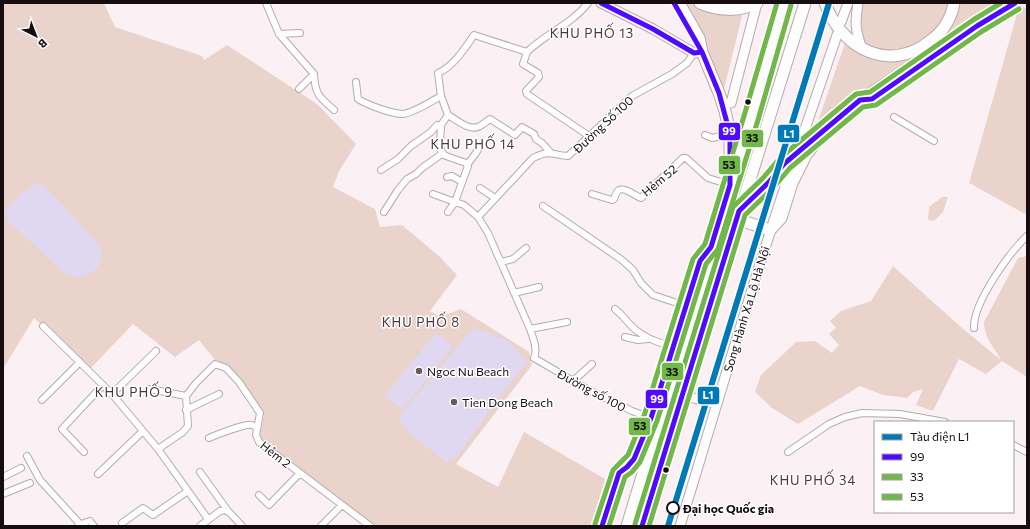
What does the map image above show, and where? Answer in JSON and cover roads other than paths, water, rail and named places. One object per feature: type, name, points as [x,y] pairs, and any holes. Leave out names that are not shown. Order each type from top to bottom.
[{"type":"highway","points":[[602,526],[619,473],[634,459],[655,419],[711,247],[727,184],[730,164],[730,134],[719,93],[674,3]]},
{"type":"highway","points":[[679,3],[699,38],[698,53]]},
{"type":"highway","points":[[700,3],[727,10],[739,5],[757,3]]},
{"type":"highway","points":[[627,526],[651,448],[655,419],[686,306],[700,261],[751,118],[784,3]]},
{"type":"highway","points":[[642,526],[805,3]]},
{"type":"highway","points":[[825,3],[837,26],[846,37],[862,49],[881,56],[900,55],[914,51],[928,43],[940,32],[948,20],[954,3]]},
{"type":"highway","points":[[738,215],[785,163],[860,100],[994,10],[1008,3]]},
{"type":"highway","points":[[860,100],[872,99],[977,26],[1015,3]]},
{"type":"highway","points":[[730,164],[742,126],[751,118]]},
{"type":"highway","points":[[738,215],[770,230],[781,218],[792,182],[806,155],[830,124]]},
{"type":"highway","points":[[700,261],[711,247]]},
{"type":"highway","points":[[616,481],[635,469],[643,461],[651,448]]},
{"type":"main road","points":[[601,3],[698,53]]},
{"type":"main road","points":[[731,103],[757,3]]},
{"type":"main road","points":[[841,22],[848,3]]},
{"type":"main road","points":[[858,3],[855,21],[862,49]]},
{"type":"main road","points":[[802,138],[837,35]]},
{"type":"main road","name":"Song Hành Xa Lộ Hà Nội","points":[[680,526],[770,230],[793,163]]},
{"type":"main road","points":[[682,395],[717,404]]},
{"type":"street","points":[[266,3],[279,34],[314,74],[317,93],[334,110]]},
{"type":"street","points":[[588,3],[574,17],[527,52],[523,64],[538,73],[539,77],[526,91],[528,94],[589,136]]},
{"type":"street","points":[[279,34],[300,33]]},
{"type":"street","points":[[527,52],[474,35],[456,59],[444,71],[438,73],[441,96],[448,116],[466,126],[476,128],[490,119],[515,135],[522,127],[534,134],[536,139],[550,152]]},
{"type":"street","name":"Đường Số 100","points":[[550,152],[568,156],[632,96],[672,74],[698,53]]},
{"type":"street","points":[[299,89],[314,74]]},
{"type":"street","points":[[356,82],[358,98],[370,105],[402,114],[441,96]]},
{"type":"street","points":[[381,170],[402,156],[411,146],[431,132],[448,116]]},
{"type":"street","points":[[894,117],[934,141]]},
{"type":"street","points":[[439,125],[442,153],[446,156],[466,162],[467,165]]},
{"type":"street","points":[[705,135],[712,138],[730,134]]},
{"type":"street","points":[[448,212],[455,202],[468,166],[467,165],[480,146]]},
{"type":"street","points":[[478,217],[533,158],[542,153],[550,152]]},
{"type":"street","points":[[384,212],[407,179],[416,174],[442,153]]},
{"type":"street","name":"Hẻm 52","points":[[592,194],[612,200],[619,190],[623,190],[641,198],[683,158],[688,158],[694,166],[708,178],[727,184]]},
{"type":"street","points":[[447,176],[452,176],[462,182]]},
{"type":"street","points":[[480,188],[495,198]]},
{"type":"street","points":[[433,194],[464,205],[478,217],[488,233],[530,329],[567,322]]},
{"type":"street","points":[[542,206],[622,260],[633,270],[645,288],[653,295],[686,306]]},
{"type":"street","points":[[974,328],[973,320],[978,306],[993,279],[1007,257],[1027,236]]},
{"type":"street","points":[[501,262],[513,259],[526,248]]},
{"type":"street","points":[[514,293],[539,287]]},
{"type":"street","points":[[615,309],[634,329],[648,339],[674,347]]},
{"type":"street","points":[[43,326],[112,394],[158,449],[208,519]]},
{"type":"street","name":"Đường số 100","points":[[530,329],[535,346],[536,354],[534,358],[573,381],[632,412],[655,419]]},
{"type":"street","points":[[625,337],[638,340],[648,339]]},
{"type":"street","points":[[112,394],[156,351]]},
{"type":"street","points":[[42,400],[80,362]]},
{"type":"street","name":"Hẻm 2","points":[[186,396],[196,383],[215,364],[226,368],[239,382],[260,413],[256,435],[259,442],[370,526]]},
{"type":"street","points":[[573,381],[592,364]]},
{"type":"street","points":[[84,452],[62,429],[103,385]]},
{"type":"street","points":[[150,389],[186,396],[188,426],[183,432],[158,449]]},
{"type":"street","points":[[186,410],[219,394]]},
{"type":"street","points":[[788,452],[829,424],[845,417],[862,414],[900,414],[939,421]]},
{"type":"street","points":[[209,438],[221,432],[247,425],[251,425],[257,429]]},
{"type":"street","points":[[98,474],[143,431]]},
{"type":"street","points":[[1014,446],[1027,452]]},
{"type":"street","points":[[27,456],[40,480],[79,525],[90,521],[94,526]]},
{"type":"street","points":[[3,477],[21,468]]},
{"type":"street","points":[[200,472],[228,511],[242,526]]},
{"type":"street","points":[[259,495],[269,505],[300,473]]},
{"type":"street","points":[[3,494],[30,483]]},
{"type":"street","points":[[122,523],[143,508],[153,515],[188,491]]},
{"type":"street","points":[[321,526],[342,505]]},
{"type":"street","points":[[200,526],[222,510],[228,511]]},
{"type":"metro line","name":"L1","points":[[668,526],[829,3]]},
{"type":"place","name":"Ngoc Nu Beach","points":[[419,371]]},
{"type":"place","name":"Tien Dong Beach","points":[[454,402]]},
{"type":"place","name":"Đại học Quốc gia","points":[[673,508]]},
{"type":"district","name":"KHU PHỐ 13","points":[[592,33]]},
{"type":"district","name":"KHU PHỐ 14","points":[[473,144]]},
{"type":"district","name":"KHU PHỐ 8","points":[[421,322]]},
{"type":"district","name":"KHU PHỐ 9","points":[[134,392]]},
{"type":"district","name":"KHU PHỐ 34","points":[[813,480]]}]
